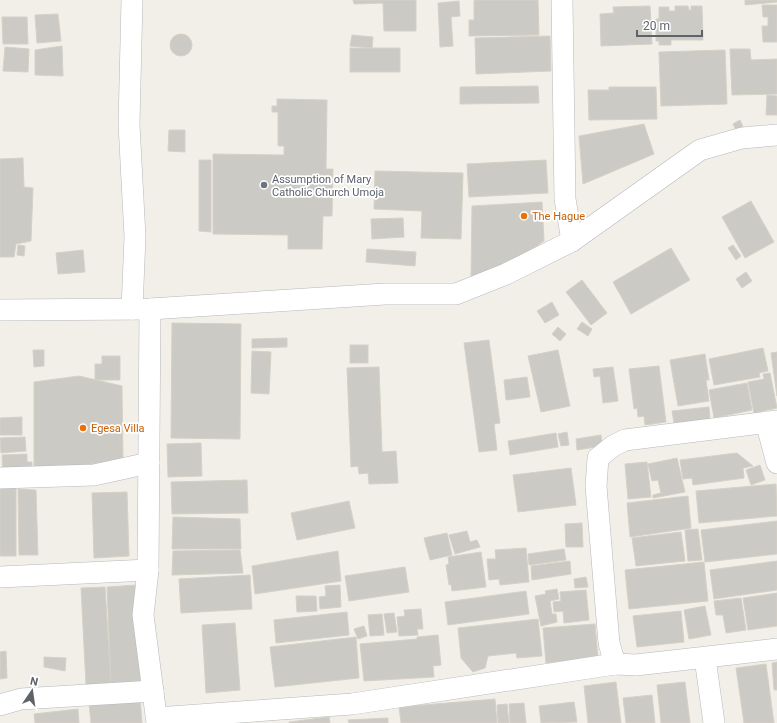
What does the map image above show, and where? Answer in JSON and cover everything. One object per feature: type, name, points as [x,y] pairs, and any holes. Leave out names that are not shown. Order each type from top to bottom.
[{"type":"street","points":[[132,0],[129,124],[149,463],[148,570],[143,615],[157,721],[352,704],[615,664],[636,665],[777,649]]},
{"type":"street","points":[[562,0],[565,199],[572,241]]},
{"type":"street","points":[[0,310],[141,309],[385,294],[456,294],[506,274],[572,241],[700,150],[742,138],[777,135]]},
{"type":"street","points":[[615,664],[609,643],[607,620],[596,486],[598,458],[613,446],[625,440],[771,422],[777,463]]},
{"type":"street","points":[[0,478],[94,475],[149,463]]},
{"type":"street","points":[[0,577],[148,570]]},
{"type":"street","points":[[704,658],[714,723]]},
{"type":"street","points":[[0,705],[21,699],[153,691]]},
{"type":"building","points":[[353,0],[416,0],[416,31],[384,31],[383,3],[354,4]]},
{"type":"building","points":[[474,0],[538,0],[539,35],[469,36],[469,20],[474,20]]},
{"type":"building","points":[[745,0],[777,0],[777,2],[745,5]]},
{"type":"building","points":[[459,1],[460,16],[451,17],[453,46],[440,47],[438,3]]},
{"type":"building","points":[[762,5],[777,5],[777,42],[763,42],[762,26],[768,26],[768,17],[763,17]]},
{"type":"building","points":[[650,6],[652,44],[601,46],[600,14],[614,13],[613,7]]},
{"type":"building","points":[[675,6],[688,6],[689,10],[691,10],[691,6],[702,6],[703,40],[671,40],[671,45],[659,45],[659,41],[656,41],[656,19],[659,19],[659,7],[669,7],[669,11],[675,11]]},
{"type":"building","points":[[58,14],[61,41],[37,43],[35,15]]},
{"type":"building","points":[[2,17],[27,17],[28,44],[3,44]]},
{"type":"building","points":[[181,34],[189,37],[192,45],[189,53],[181,56],[173,53],[170,45],[173,37]]},
{"type":"building","points":[[352,35],[373,37],[372,48],[350,46]]},
{"type":"building","points":[[550,36],[551,71],[476,74],[475,38]]},
{"type":"building","points":[[62,46],[63,76],[35,75],[35,50]]},
{"type":"building","points":[[5,47],[29,49],[28,72],[3,71]]},
{"type":"building","points":[[350,48],[400,48],[400,72],[350,72]]},
{"type":"building","points":[[730,49],[750,49],[751,60],[777,59],[777,94],[732,95]]},
{"type":"building","points":[[725,50],[727,104],[661,106],[659,52]]},
{"type":"building","points":[[538,86],[539,103],[460,104],[460,87]]},
{"type":"building","points":[[609,87],[656,87],[657,119],[589,120],[588,90],[609,90]]},
{"type":"building","points":[[767,95],[777,96],[777,115],[766,115]]},
{"type":"building","name":"Assumption of Mary Catholic Church Umoja","points":[[277,99],[327,100],[326,169],[333,169],[332,216],[323,216],[322,249],[288,249],[288,235],[213,234],[213,154],[284,155],[284,146],[278,146],[278,112],[272,112],[272,106],[277,106]]},
{"type":"building","points":[[740,120],[744,129],[737,132],[733,124]]},
{"type":"building","points":[[644,124],[654,154],[583,184],[579,136]]},
{"type":"building","points":[[169,130],[185,130],[185,152],[168,151]]},
{"type":"building","points":[[23,158],[24,187],[33,188],[31,241],[16,244],[14,257],[0,257],[0,159]]},
{"type":"building","points":[[199,160],[211,160],[211,232],[199,231]]},
{"type":"building","points":[[546,160],[548,193],[469,197],[467,164]]},
{"type":"building","points":[[375,171],[463,173],[461,239],[421,238],[422,211],[374,209]]},
{"type":"building","points":[[751,201],[774,242],[745,258],[722,217]]},
{"type":"building","points":[[542,202],[544,241],[500,271],[471,278],[472,206]]},
{"type":"building","points":[[403,218],[404,237],[372,239],[371,219]]},
{"type":"building","points":[[18,245],[25,246],[24,256],[17,255]]},
{"type":"building","points":[[733,245],[741,256],[736,260],[728,248]]},
{"type":"building","points":[[671,248],[690,280],[631,314],[613,282]]},
{"type":"building","points":[[367,249],[416,252],[415,266],[366,262]]},
{"type":"building","points":[[83,250],[85,272],[58,274],[56,253]]},
{"type":"building","points":[[746,272],[752,281],[742,288],[736,279]]},
{"type":"building","points":[[582,280],[607,313],[591,325],[566,292]]},
{"type":"building","points":[[552,302],[559,315],[545,323],[537,311]]},
{"type":"building","points":[[582,322],[592,329],[588,336],[577,329]]},
{"type":"building","points":[[172,323],[241,324],[240,439],[171,438]]},
{"type":"building","points":[[558,327],[566,334],[560,341],[552,334]]},
{"type":"building","points":[[287,338],[287,347],[252,348],[252,339]]},
{"type":"building","points":[[489,340],[500,423],[494,424],[497,450],[479,452],[464,343]]},
{"type":"building","points":[[350,345],[368,345],[368,363],[350,363]]},
{"type":"building","points":[[763,348],[768,371],[759,373],[760,377],[714,385],[709,359]]},
{"type":"building","points":[[33,350],[44,350],[44,366],[34,367]]},
{"type":"building","points":[[558,350],[570,406],[541,412],[528,356]]},
{"type":"building","points":[[252,351],[271,352],[269,394],[251,393]]},
{"type":"building","points":[[777,352],[777,396],[771,353]]},
{"type":"building","points":[[705,354],[709,380],[706,380],[709,401],[678,406],[670,360]]},
{"type":"building","points":[[102,356],[120,356],[120,380],[95,380],[95,364],[102,364]]},
{"type":"building","points":[[659,366],[666,422],[645,425],[644,416],[638,417],[637,408],[634,409],[629,369]]},
{"type":"building","points":[[379,367],[382,452],[396,451],[398,483],[369,484],[368,473],[359,474],[358,466],[351,467],[347,368]]},
{"type":"building","points":[[613,367],[618,401],[603,403],[600,376],[594,377],[593,369]]},
{"type":"building","points":[[770,373],[777,408],[754,413],[748,382],[764,379],[763,374]]},
{"type":"building","points":[[79,376],[122,386],[123,460],[34,471],[34,382]]},
{"type":"building","points":[[527,377],[530,397],[506,400],[504,380]]},
{"type":"building","points":[[747,383],[752,410],[714,418],[709,390]]},
{"type":"building","points":[[709,407],[710,419],[674,423],[672,411]]},
{"type":"building","points":[[22,417],[22,435],[0,435],[0,418]]},
{"type":"building","points":[[567,432],[569,445],[561,446],[558,434]]},
{"type":"building","points":[[556,433],[558,447],[510,455],[508,441]]},
{"type":"building","points":[[601,435],[602,446],[577,450],[576,439]]},
{"type":"building","points":[[25,437],[26,451],[1,453],[0,438]]},
{"type":"building","points":[[201,443],[202,476],[168,477],[167,444]]},
{"type":"building","points":[[737,453],[753,466],[743,468],[744,478],[693,485],[692,478],[683,479],[680,460]]},
{"type":"building","points":[[27,454],[27,462],[32,462],[32,476],[3,477],[2,455]]},
{"type":"building","points":[[677,458],[685,492],[653,498],[653,495],[661,493],[658,480],[652,481],[648,464]]},
{"type":"building","points":[[647,462],[651,497],[628,499],[625,464]]},
{"type":"building","points":[[760,465],[765,480],[751,485],[746,470]]},
{"type":"building","points":[[571,468],[576,505],[518,512],[513,475]]},
{"type":"building","points":[[247,480],[248,513],[172,514],[171,482]]},
{"type":"building","points":[[776,484],[777,516],[699,523],[696,491]]},
{"type":"building","points":[[0,486],[16,486],[16,556],[0,556]]},
{"type":"building","points":[[18,489],[36,490],[38,555],[19,555]]},
{"type":"building","points":[[127,492],[129,556],[94,558],[92,493]]},
{"type":"building","points":[[688,496],[691,528],[630,537],[627,503]]},
{"type":"building","points":[[349,501],[355,528],[297,540],[291,513]]},
{"type":"building","points":[[173,517],[240,519],[241,549],[172,549]]},
{"type":"building","points":[[777,521],[777,554],[705,562],[701,530]]},
{"type":"building","points":[[582,523],[583,547],[566,547],[565,524]]},
{"type":"building","points":[[698,529],[702,560],[688,561],[685,530]]},
{"type":"building","points":[[467,531],[470,542],[477,540],[480,547],[455,554],[449,535]]},
{"type":"building","points":[[681,532],[685,561],[636,566],[632,538]]},
{"type":"building","points":[[447,533],[452,555],[430,560],[424,538]]},
{"type":"building","points":[[526,548],[529,582],[500,585],[499,579],[489,580],[487,559],[496,559],[495,550]]},
{"type":"building","points":[[564,549],[566,560],[529,565],[528,554]]},
{"type":"building","points":[[240,550],[243,573],[172,575],[173,551]]},
{"type":"building","points":[[338,551],[341,581],[255,594],[252,566]]},
{"type":"building","points":[[481,552],[486,587],[452,591],[451,584],[449,585],[446,565],[449,564],[448,557]]},
{"type":"building","points":[[570,561],[571,574],[532,580],[531,566]]},
{"type":"building","points":[[777,561],[777,590],[714,599],[710,570]]},
{"type":"building","points":[[704,562],[708,601],[629,609],[625,570]]},
{"type":"building","points":[[405,567],[409,592],[349,601],[345,576]]},
{"type":"building","points":[[250,575],[252,609],[181,613],[179,579]]},
{"type":"building","points":[[586,577],[588,587],[575,588],[574,579]]},
{"type":"building","points":[[137,585],[142,682],[111,684],[107,587]]},
{"type":"building","points":[[340,585],[341,607],[320,609],[319,597],[326,596],[325,586]]},
{"type":"building","points":[[105,587],[111,684],[86,685],[81,588]]},
{"type":"building","points":[[557,589],[559,599],[550,601],[552,614],[556,614],[557,622],[541,626],[535,596],[546,594],[545,591]]},
{"type":"building","points":[[586,590],[589,620],[564,623],[563,611],[554,612],[553,602],[561,601],[560,592]]},
{"type":"building","points":[[526,591],[529,614],[448,625],[445,602]]},
{"type":"building","points":[[777,593],[777,626],[748,630],[743,598]]},
{"type":"building","points":[[296,596],[316,596],[317,611],[297,612]]},
{"type":"building","points":[[741,598],[746,630],[726,633],[723,615],[716,615],[714,601]]},
{"type":"building","points":[[705,606],[711,635],[689,639],[684,610]]},
{"type":"building","points":[[421,609],[423,629],[417,629],[418,635],[399,636],[397,617],[405,616],[404,610]]},
{"type":"building","points":[[681,611],[684,642],[637,647],[633,616]]},
{"type":"building","points":[[347,612],[349,635],[276,643],[274,620]]},
{"type":"building","points":[[394,613],[397,632],[387,633],[384,614]]},
{"type":"building","points":[[382,614],[384,635],[370,636],[368,615]]},
{"type":"building","points":[[538,619],[542,656],[517,658],[516,653],[488,656],[485,668],[473,672],[461,658],[458,628]]},
{"type":"building","points":[[235,623],[240,690],[206,693],[202,625]]},
{"type":"building","points":[[595,624],[598,658],[546,663],[543,628]]},
{"type":"building","points":[[364,626],[367,636],[358,639],[354,629]]},
{"type":"building","points":[[438,635],[441,665],[433,666],[434,677],[364,681],[360,644],[417,639],[417,637]]},
{"type":"building","points":[[356,637],[359,678],[275,687],[270,647]]},
{"type":"building","points":[[6,651],[7,678],[0,679],[0,652]]},
{"type":"building","points":[[44,657],[66,658],[65,671],[44,667]]},
{"type":"building","points":[[777,662],[777,690],[774,690],[772,663]]},
{"type":"building","points":[[766,664],[774,723],[744,723],[736,668]]},
{"type":"building","points":[[616,682],[621,723],[588,723],[584,686]]},
{"type":"building","points":[[685,682],[690,723],[661,723],[657,685]]},
{"type":"building","points":[[652,695],[655,723],[626,723],[623,698]]},
{"type":"building","points":[[140,698],[142,723],[91,723],[89,704]]},
{"type":"building","points":[[495,699],[497,723],[401,723],[399,707]]},
{"type":"building","points":[[574,702],[577,722],[541,723],[539,706]]},
{"type":"building","points":[[524,703],[526,723],[510,723],[509,704]]},
{"type":"building","points":[[507,704],[509,723],[498,723],[497,705]]},
{"type":"building","points":[[78,709],[79,723],[35,723],[34,714]]},
{"type":"building","points":[[329,717],[330,723],[289,723],[289,722]]},
{"type":"building","points":[[388,718],[388,723],[349,723],[348,720]]},
{"type":"place","name":"Assumption of Mary Catholic Church Umoja","points":[[264,185]]},
{"type":"place","name":"The Hague","points":[[524,216]]},
{"type":"place","name":"Egesa Villa","points":[[83,428]]}]
